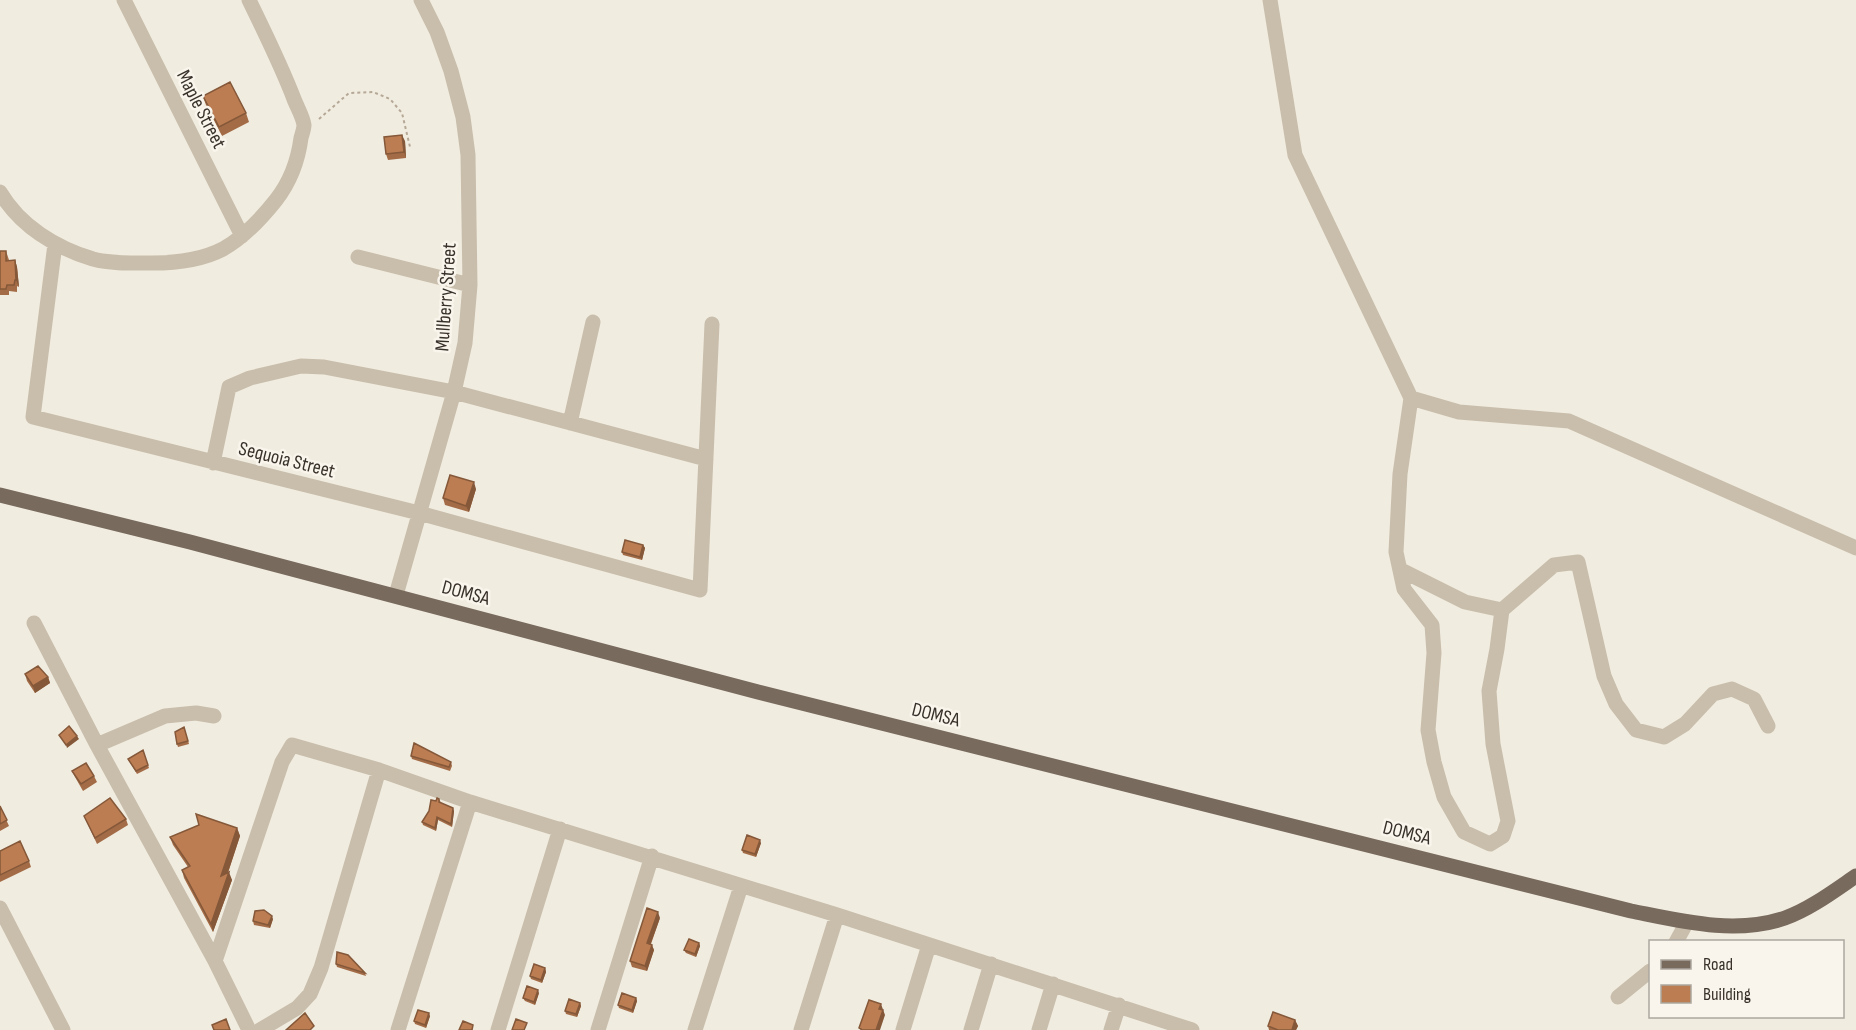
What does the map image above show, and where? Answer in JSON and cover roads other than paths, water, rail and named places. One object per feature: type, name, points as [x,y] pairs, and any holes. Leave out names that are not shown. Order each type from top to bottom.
[{"type":"main road","name":"DOMSA","points":[[0,495],[201,545],[758,692],[1631,911],[1687,922],[1743,926],[1786,917],[1827,896],[1856,876]]},
{"type":"street","name":"Maple Street","points":[[124,0],[242,236]]},
{"type":"street","points":[[0,192],[9,207],[21,219],[55,244],[95,259],[130,263],[167,263],[201,257],[221,250],[242,236],[286,188],[298,156],[304,124],[287,81],[249,0]]},
{"type":"street","name":"Mullberry Street","points":[[396,596],[454,392],[465,343],[470,285],[468,155],[463,117],[444,51],[421,0]]},
{"type":"street","points":[[1270,0],[1295,155],[1411,398],[1400,474],[1396,552],[1404,589],[1432,625],[1434,653],[1428,730],[1444,797],[1464,832],[1490,844],[1503,836],[1508,821],[1493,744],[1489,691],[1502,610],[1554,564],[1578,562],[1604,676],[1616,704],[1636,730],[1664,737],[1685,724],[1713,694],[1732,689],[1754,699],[1768,726]]},
{"type":"street","name":"Sequoia Street","points":[[55,244],[33,417],[419,513],[700,590],[706,459]]},
{"type":"street","points":[[358,257],[470,285]]},
{"type":"street","points":[[570,423],[593,322]]},
{"type":"street","points":[[213,463],[229,387],[250,378],[301,366],[324,367],[454,392],[706,459],[712,324]]},
{"type":"street","points":[[1411,398],[1459,412],[1569,421],[1856,548]]},
{"type":"street","points":[[1401,570],[1465,602],[1502,610]]},
{"type":"street","points":[[34,623],[249,1030]]},
{"type":"street","points":[[97,744],[165,716],[196,714],[214,716]]},
{"type":"street","points":[[215,962],[282,762],[292,745],[380,770],[470,802],[652,856],[991,964],[1119,1005],[1182,1029]]},
{"type":"street","points":[[260,1030],[297,1008],[310,994],[321,968],[380,770]]},
{"type":"street","points":[[398,1030],[470,802]]},
{"type":"street","points":[[498,1030],[560,829]]},
{"type":"street","points":[[598,1030],[652,856]]},
{"type":"street","points":[[695,1030],[741,886]]},
{"type":"street","points":[[0,908],[63,1030]]},
{"type":"street","points":[[801,1030],[837,915]]},
{"type":"street","points":[[1677,940],[1687,922]]},
{"type":"street","points":[[903,1030],[929,945]]},
{"type":"street","points":[[971,1030],[991,964]]},
{"type":"street","points":[[1618,997],[1649,972]]},
{"type":"street","points":[[1039,1030],[1053,984]]},
{"type":"street","points":[[1111,1030],[1119,1005]]}]
